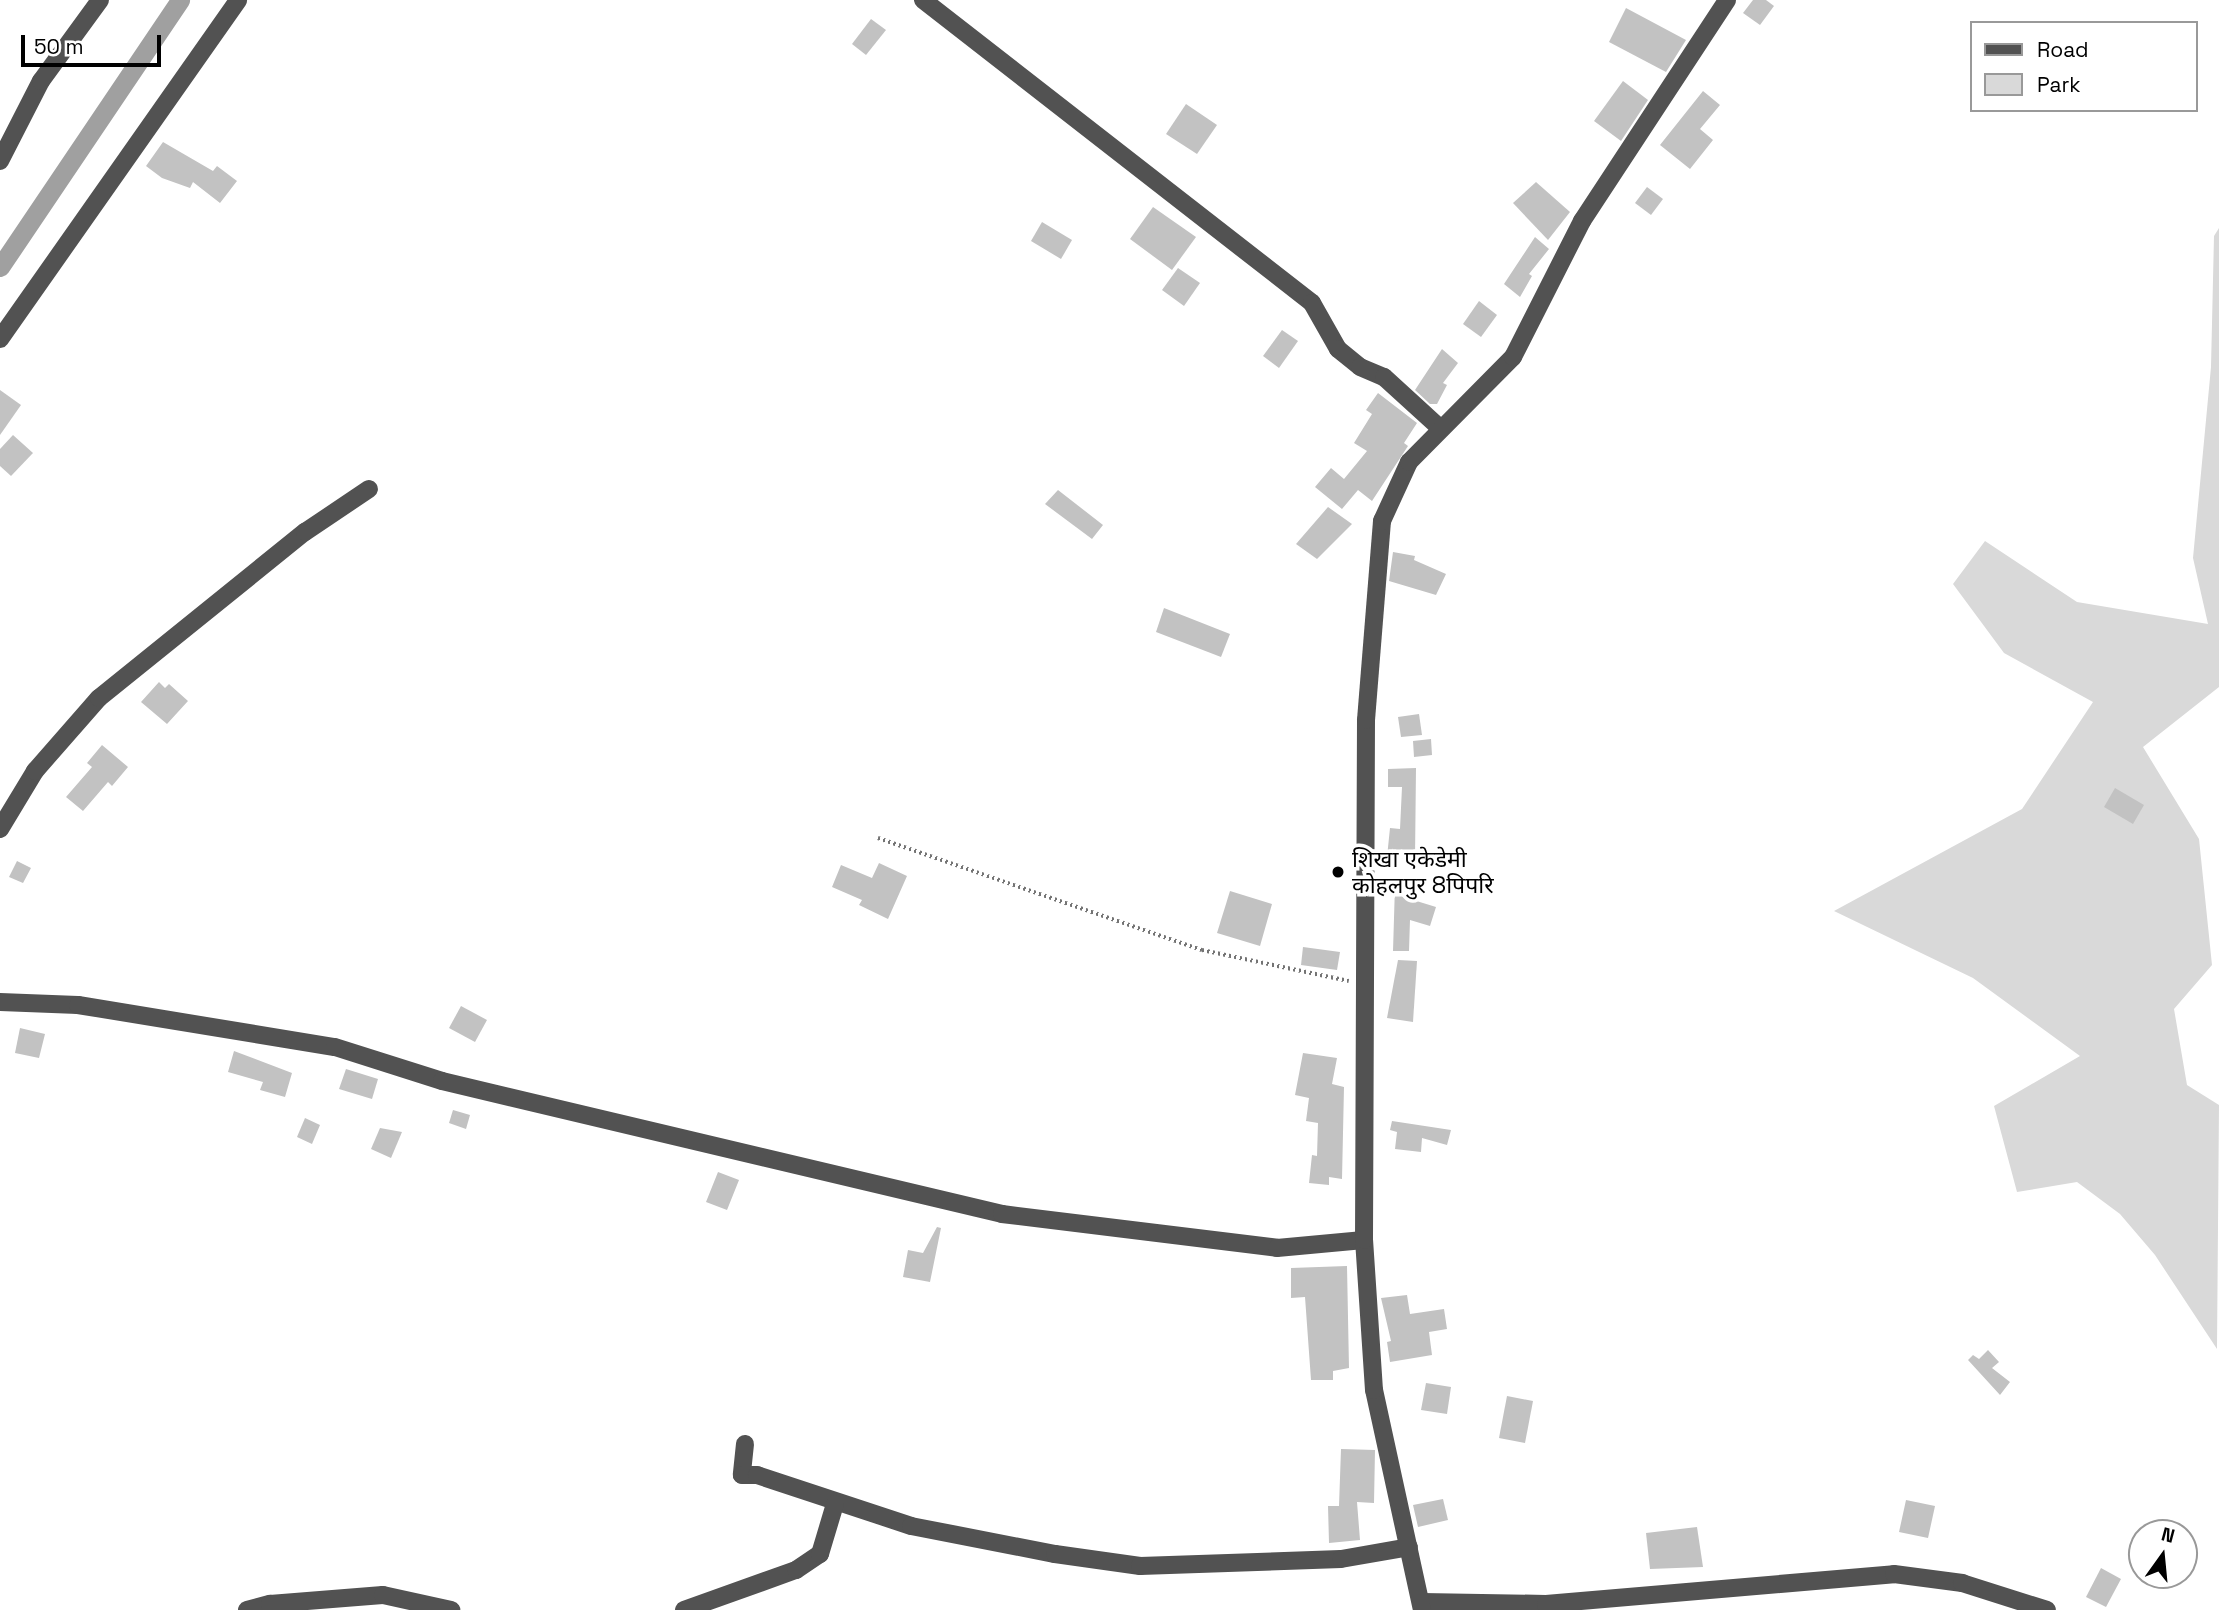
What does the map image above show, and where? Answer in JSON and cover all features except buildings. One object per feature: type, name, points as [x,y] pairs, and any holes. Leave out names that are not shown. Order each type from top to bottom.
[{"type":"street","points":[[0,161],[41,81],[100,0]]},
{"type":"street","points":[[0,339],[238,0]]},
{"type":"street","points":[[923,0],[1312,303],[1338,349],[1360,367],[1384,377],[1441,429]]},
{"type":"street","points":[[1727,0],[1582,221],[1513,357],[1409,462],[1382,521],[1366,720],[1364,1240],[1374,1390],[1422,1606],[1546,1604],[1895,1574],[1962,1583],[2047,1610]]},
{"type":"street","points":[[0,829],[35,771],[99,698],[305,533],[369,489]]},
{"type":"street","points":[[0,1002],[78,1005],[335,1047],[455,1084],[1002,1214],[1276,1248],[1364,1240]]},
{"type":"street","points":[[745,1444],[742,1475],[757,1475],[835,1504],[911,1526],[1140,1566],[1340,1559],[1409,1547]]},
{"type":"street","points":[[684,1610],[796,1570],[820,1554],[835,1504]]},
{"type":"street","points":[[247,1610],[270,1604],[383,1595],[451,1610]]},
{"type":"path","points":[[878,838],[1202,950],[1365,984]]},
{"type":"green space","points":[[2219,228],[2219,687],[2143,747],[2199,839],[2212,965],[2174,1009],[2187,1085],[2219,1105],[2217,1349],[2155,1255],[2120,1214],[2077,1182],[2017,1192],[1994,1106],[2080,1056],[1973,978],[1834,911],[2022,809],[2093,702],[2004,653],[1953,584],[1985,541],[2077,602],[2208,624],[2193,558],[2211,367],[2214,236]]},
{"type":"waterway","points":[[0,267],[180,0]]},
{"type":"place","name":"शिखा एकेडेमी कोहलपुर 8पिपरि","points":[[1338,872]]}]
